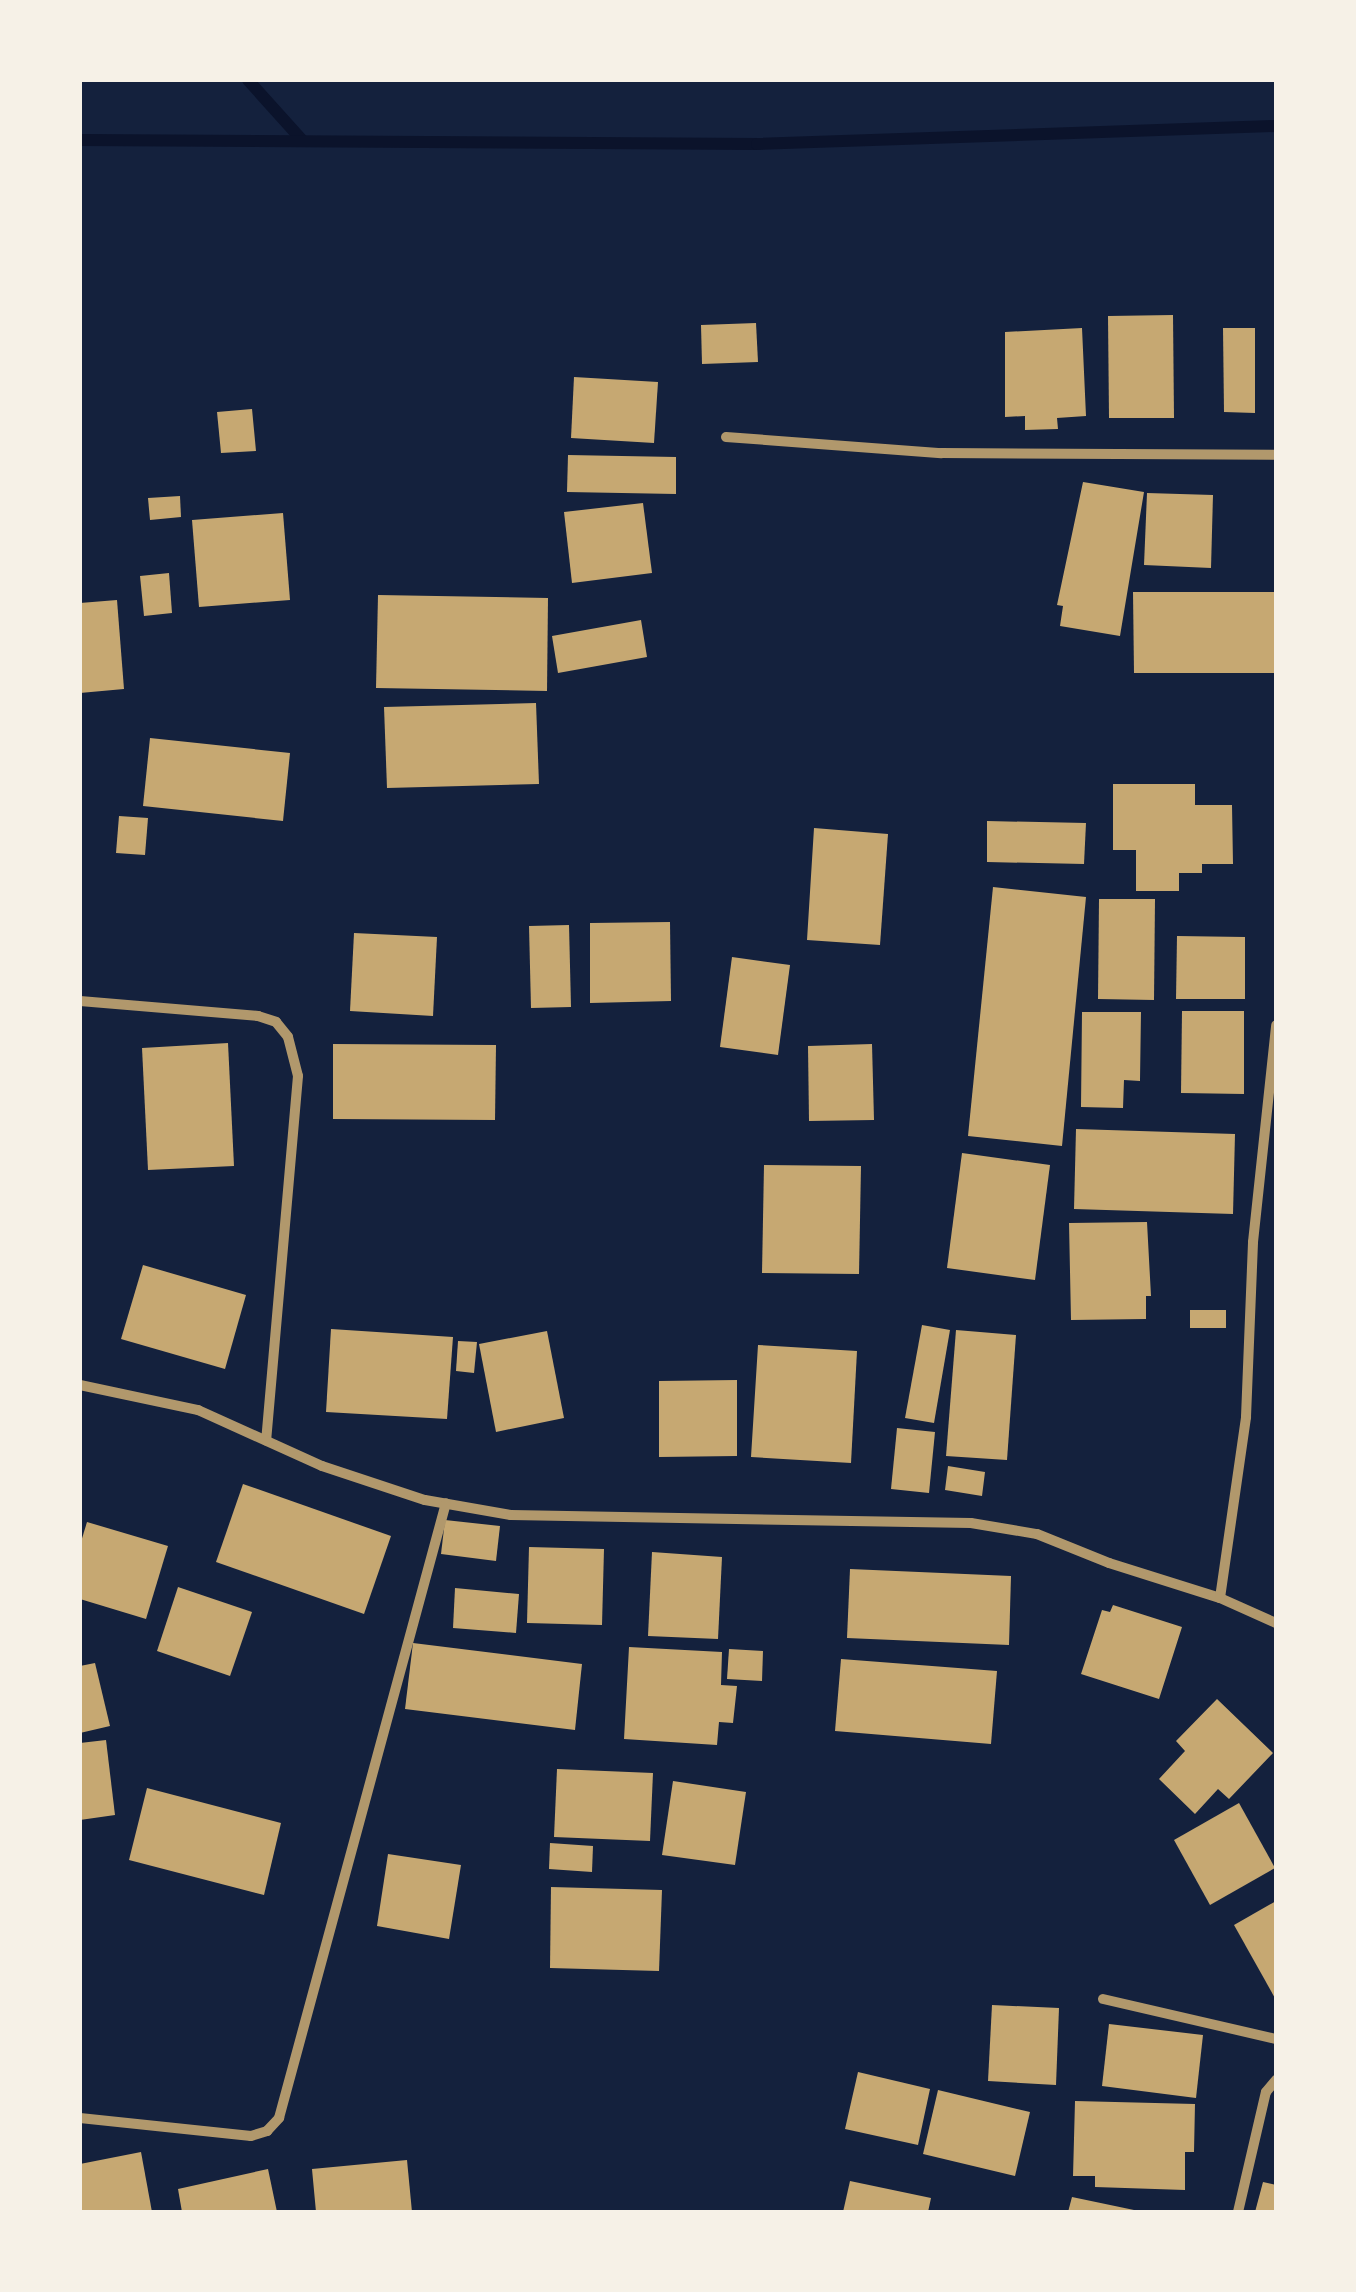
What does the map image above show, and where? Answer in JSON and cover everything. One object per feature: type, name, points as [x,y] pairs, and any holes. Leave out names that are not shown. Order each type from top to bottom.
[{"type":"street","points":[[726,437],[941,453],[1276,455]]},
{"type":"street","points":[[80,1001],[258,1016],[276,1022],[288,1037],[298,1076],[266,1441]]},
{"type":"street","points":[[1220,1598],[1246,1418],[1253,1242],[1276,1024]]},
{"type":"street","points":[[80,1385],[198,1410],[322,1466],[446,1503],[511,1515],[971,1523],[1037,1534],[1109,1563],[1220,1598],[1276,1623]]},
{"type":"street","points":[[80,2118],[251,2136],[266,2131],[280,2118],[446,1503]]},
{"type":"street","points":[[1103,1999],[1276,2040]]},
{"type":"street","points":[[1238,2212],[1266,2092],[1276,2080]]},
{"type":"building","points":[[1173,315],[1174,418],[1109,418],[1108,316]]},
{"type":"building","points":[[756,323],[758,362],[702,364],[701,325]]},
{"type":"building","points":[[1082,328],[1086,416],[1057,418],[1058,429],[1025,430],[1025,416],[1005,417],[1005,332]]},
{"type":"building","points":[[1223,328],[1255,328],[1255,413],[1224,412]]},
{"type":"building","points":[[574,377],[658,382],[654,443],[571,438]]},
{"type":"building","points":[[252,409],[256,451],[221,453],[217,412]]},
{"type":"building","points":[[568,455],[676,457],[676,494],[567,492]]},
{"type":"building","points":[[1083,482],[1144,492],[1120,636],[1060,626],[1063,606],[1057,605]]},
{"type":"building","points":[[1147,493],[1213,495],[1211,568],[1144,565]]},
{"type":"building","points":[[180,496],[181,517],[150,520],[148,498]]},
{"type":"building","points":[[643,503],[652,573],[572,583],[564,512]]},
{"type":"building","points":[[283,513],[290,600],[199,607],[192,520]]},
{"type":"building","points":[[169,573],[172,613],[144,616],[140,576]]},
{"type":"building","points":[[1133,592],[1276,592],[1276,673],[1134,673]]},
{"type":"building","points":[[378,595],[548,598],[547,691],[376,688]]},
{"type":"building","points":[[117,600],[124,689],[80,693],[80,603]]},
{"type":"building","points":[[641,620],[647,657],[558,673],[552,636]]},
{"type":"building","points":[[536,703],[539,784],[387,788],[384,707]]},
{"type":"building","points":[[150,738],[290,753],[283,821],[143,806]]},
{"type":"building","points":[[1113,784],[1195,784],[1195,805],[1232,805],[1233,864],[1202,864],[1202,873],[1179,873],[1179,891],[1136,891],[1136,850],[1113,850]]},
{"type":"building","points":[[119,816],[148,818],[145,855],[116,853]]},
{"type":"building","points":[[987,821],[1086,823],[1084,864],[987,862]]},
{"type":"building","points":[[814,828],[888,834],[880,945],[807,940]]},
{"type":"building","points":[[993,887],[1086,897],[1062,1146],[968,1136]]},
{"type":"building","points":[[1099,899],[1155,899],[1154,1000],[1098,999]]},
{"type":"building","points":[[670,922],[671,1001],[590,1003],[590,923]]},
{"type":"building","points":[[569,925],[571,1007],[531,1008],[529,926]]},
{"type":"building","points":[[354,933],[437,937],[433,1016],[350,1011]]},
{"type":"building","points":[[1177,936],[1245,937],[1245,999],[1176,999]]},
{"type":"building","points":[[732,957],[790,965],[778,1055],[720,1047]]},
{"type":"building","points":[[1182,1011],[1244,1011],[1244,1094],[1181,1093]]},
{"type":"building","points":[[1082,1012],[1141,1012],[1140,1081],[1124,1080],[1123,1108],[1081,1107]]},
{"type":"building","points":[[228,1043],[234,1166],[148,1170],[142,1048]]},
{"type":"building","points":[[333,1044],[496,1045],[495,1120],[333,1119]]},
{"type":"building","points":[[872,1044],[874,1120],[809,1121],[808,1046]]},
{"type":"building","points":[[1076,1129],[1235,1134],[1233,1214],[1074,1209]]},
{"type":"building","points":[[962,1153],[1050,1165],[1035,1280],[947,1268]]},
{"type":"building","points":[[764,1165],[861,1166],[859,1274],[762,1273]]},
{"type":"building","points":[[1147,1222],[1151,1296],[1146,1296],[1146,1319],[1071,1320],[1069,1223]]},
{"type":"building","points":[[143,1265],[246,1295],[225,1369],[121,1339]]},
{"type":"building","points":[[1190,1310],[1226,1310],[1226,1328],[1190,1328]]},
{"type":"building","points":[[922,1325],[950,1330],[934,1423],[905,1418]]},
{"type":"building","points":[[331,1329],[453,1337],[447,1419],[326,1412]]},
{"type":"building","points":[[956,1330],[1016,1335],[1007,1460],[946,1456]]},
{"type":"building","points":[[547,1331],[564,1418],[496,1432],[479,1344]]},
{"type":"building","points":[[458,1341],[477,1342],[474,1373],[456,1371]]},
{"type":"building","points":[[758,1345],[857,1351],[851,1463],[751,1457]]},
{"type":"building","points":[[737,1380],[737,1456],[659,1457],[659,1381]]},
{"type":"building","points":[[897,1428],[935,1432],[929,1493],[891,1489]]},
{"type":"building","points":[[948,1466],[985,1472],[982,1496],[945,1490]]},
{"type":"building","points":[[243,1484],[391,1536],[364,1614],[216,1562]]},
{"type":"building","points":[[445,1520],[500,1526],[496,1561],[441,1554]]},
{"type":"building","points":[[87,1522],[168,1546],[146,1619],[80,1599],[80,1545]]},
{"type":"building","points":[[529,1547],[604,1549],[602,1625],[527,1623]]},
{"type":"building","points":[[652,1552],[722,1557],[718,1639],[648,1636]]},
{"type":"building","points":[[850,1569],[1011,1576],[1009,1645],[847,1638]]},
{"type":"building","points":[[178,1587],[252,1612],[230,1676],[157,1651]]},
{"type":"building","points":[[455,1588],[519,1594],[516,1633],[453,1628]]},
{"type":"building","points":[[1113,1605],[1182,1627],[1159,1699],[1081,1674],[1102,1610],[1110,1612]]},
{"type":"building","points":[[413,1643],[582,1664],[575,1730],[405,1709]]},
{"type":"building","points":[[629,1647],[722,1652],[721,1685],[737,1686],[733,1723],[719,1722],[717,1745],[624,1739]]},
{"type":"building","points":[[729,1649],[763,1651],[762,1681],[727,1679]]},
{"type":"building","points":[[841,1659],[997,1671],[991,1744],[835,1731]]},
{"type":"building","points":[[95,1663],[110,1726],[80,1733],[80,1666]]},
{"type":"building","points":[[1217,1699],[1273,1753],[1229,1799],[1218,1789],[1195,1814],[1159,1779],[1185,1751],[1176,1741]]},
{"type":"building","points":[[106,1740],[115,1815],[80,1820],[80,1743]]},
{"type":"building","points":[[557,1769],[653,1773],[650,1841],[554,1837]]},
{"type":"building","points":[[673,1781],[746,1792],[735,1865],[662,1855]]},
{"type":"building","points":[[147,1788],[281,1823],[264,1895],[129,1860]]},
{"type":"building","points":[[1239,1803],[1275,1868],[1210,1905],[1174,1840]]},
{"type":"building","points":[[550,1843],[593,1846],[592,1872],[549,1869]]},
{"type":"building","points":[[388,1854],[461,1865],[449,1939],[377,1926]]},
{"type":"building","points":[[551,1887],[662,1890],[659,1971],[550,1968]]},
{"type":"building","points":[[1276,1901],[1276,2000],[1234,1925]]},
{"type":"building","points":[[992,2005],[1059,2008],[1056,2085],[988,2081]]},
{"type":"building","points":[[1109,2024],[1203,2035],[1196,2098],[1102,2086]]},
{"type":"building","points":[[858,2072],[930,2089],[918,2145],[845,2129]]},
{"type":"building","points":[[938,2090],[1030,2112],[1015,2176],[923,2154]]},
{"type":"building","points":[[1075,2101],[1195,2104],[1194,2152],[1185,2152],[1185,2190],[1095,2187],[1095,2176],[1073,2176]]},
{"type":"building","points":[[141,2152],[152,2212],[80,2212],[80,2164]]},
{"type":"building","points":[[407,2160],[412,2212],[316,2212],[312,2169]]},
{"type":"building","points":[[268,2169],[277,2212],[182,2212],[178,2189]]},
{"type":"building","points":[[850,2181],[931,2198],[928,2212],[843,2212]]},
{"type":"building","points":[[1263,2182],[1276,2185],[1276,2212],[1255,2212]]},
{"type":"building","points":[[1072,2197],[1134,2210],[1134,2212],[1068,2212]]},
{"type":"waterway","points":[[248,80],[303,141]]},
{"type":"waterway","points":[[80,140],[757,144],[1276,126]]}]
